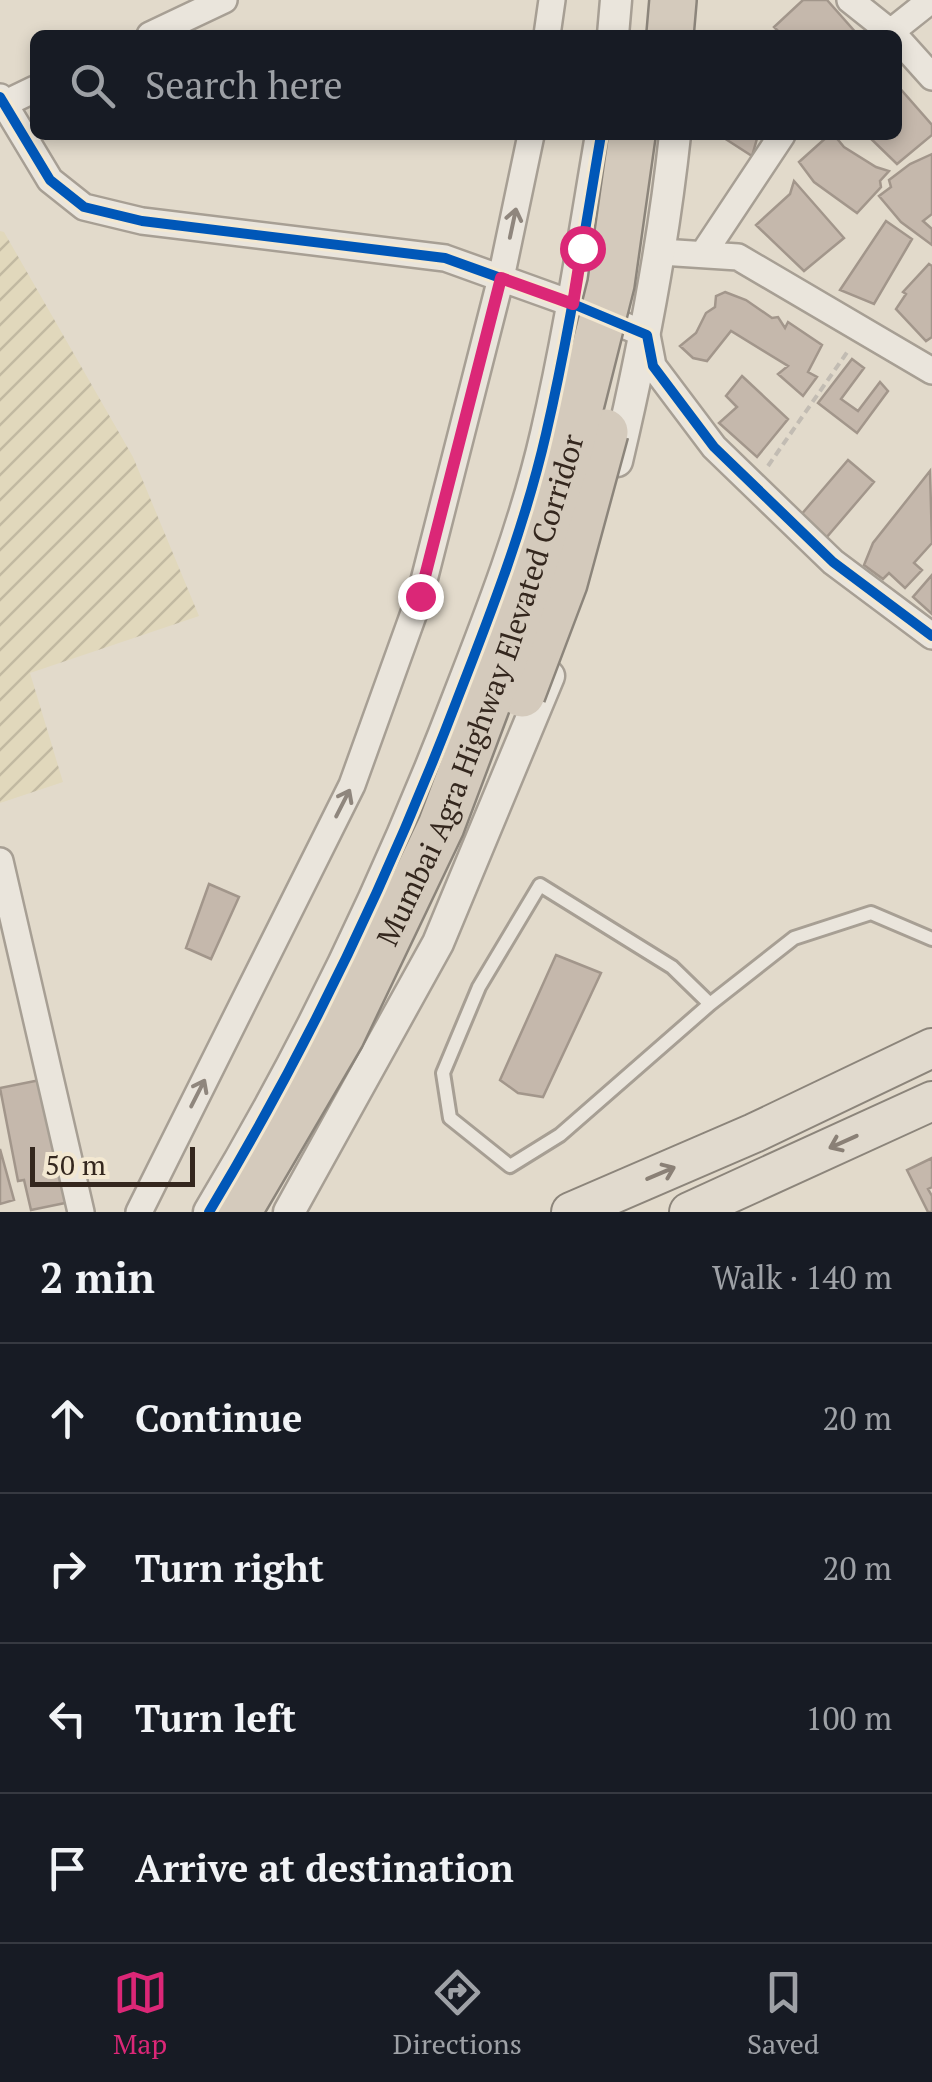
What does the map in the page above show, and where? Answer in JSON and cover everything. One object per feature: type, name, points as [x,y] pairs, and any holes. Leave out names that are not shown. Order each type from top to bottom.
[{"type":"highway","points":[[642,30],[644,0]]},
{"type":"highway","points":[[670,30],[673,0]]},
{"type":"highway","name":"Mumbai Agra Highway Elevated Corridor","points":[[238,1212],[350,1018],[441,826],[508,648],[569,451],[611,284],[631,140]]},
{"type":"highway","name":"Mumbai Agra Highway Elevated Corridor","points":[[269,1212],[328,1114],[419,945],[484,795],[564,583],[612,408],[641,278],[659,140]]},
{"type":"main road","points":[[571,1212],[754,1133],[932,1048]]},
{"type":"main road","points":[[689,1212],[932,1102]]},
{"type":"street","points":[[161,30],[224,0]]},
{"type":"street","points":[[548,30],[552,0]]},
{"type":"street","points":[[613,30],[616,0]]},
{"type":"street","points":[[685,30],[688,0]]},
{"type":"street","points":[[850,0],[886,30]]},
{"type":"street","points":[[898,30],[931,0]]},
{"type":"street","points":[[902,46],[932,77]]},
{"type":"street","points":[[30,91],[2,100],[50,180],[84,207],[142,221],[445,258],[647,335]]},
{"type":"street","points":[[139,1212],[352,785],[420,596],[501,278],[530,140]]},
{"type":"street","points":[[209,1212],[258,1131],[364,926],[504,581],[546,436],[600,140]]},
{"type":"street","points":[[289,1212],[438,943],[520,752],[592,568],[647,335],[673,140]]},
{"type":"street","points":[[703,254],[779,140]]},
{"type":"street","points":[[661,252],[738,256],[932,371]]},
{"type":"street","points":[[647,335],[653,366],[714,447],[834,562],[932,636]]},
{"type":"street","points":[[0,861],[81,1212]]},
{"type":"lane","points":[[710,1004],[672,967],[540,885],[479,987],[443,1074],[450,1118],[510,1166],[560,1135],[710,1004],[794,938],[871,913],[932,939]]},
{"type":"path","points":[[754,486],[862,330]]},
{"type":"shaded area","points":[[0,231],[133,457],[199,616],[30,673],[63,782],[0,803]]},
{"type":"building","points":[[803,0],[827,0],[854,30],[777,30],[774,27]]},
{"type":"building","points":[[902,91],[932,125],[932,135],[897,164],[872,140],[902,140]]},
{"type":"building","points":[[727,140],[757,140],[752,156]]},
{"type":"building","points":[[823,140],[838,140],[876,167],[889,171],[880,181],[881,187],[857,213],[814,182],[799,162]]},
{"type":"building","points":[[932,154],[932,214],[923,221],[932,229],[932,245],[901,222],[879,196],[891,187],[889,180]]},
{"type":"building","points":[[794,181],[844,238],[804,271],[756,225],[790,194]]},
{"type":"building","points":[[886,221],[912,239],[874,304],[840,290]]},
{"type":"building","points":[[929,264],[932,337],[926,341],[896,309],[906,294],[903,292]]},
{"type":"building","points":[[725,292],[746,300],[772,318],[778,317],[785,328],[788,322],[822,345],[808,372],[817,377],[803,396],[778,374],[788,366],[731,331],[707,361],[693,358],[680,346],[696,333],[706,313],[715,307],[716,296]]},
{"type":"building","points":[[852,359],[864,368],[841,399],[858,411],[880,382],[888,391],[857,433],[818,403]]},
{"type":"building","points":[[742,376],[788,419],[757,457],[719,423],[737,407],[726,396]]},
{"type":"building","points":[[848,460],[874,482],[826,538],[800,516]]},
{"type":"building","points":[[930,471],[932,543],[914,563],[922,570],[905,588],[889,573],[883,579],[864,565],[873,543]]},
{"type":"building","points":[[932,575],[932,614],[913,597]]},
{"type":"building","points":[[209,884],[239,897],[211,959],[186,948]]},
{"type":"building","points":[[556,955],[601,973],[543,1097],[518,1093],[500,1080]]},
{"type":"building","points":[[45,1079],[70,1202],[31,1210],[24,1180],[18,1181],[0,1088]]},
{"type":"building","points":[[0,1149],[14,1200],[0,1204]]},
{"type":"building","points":[[932,1158],[932,1187],[928,1189],[932,1212],[928,1212],[907,1170]]},
{"type":"cycle path","points":[[0,97],[50,180],[84,207],[142,221],[445,258],[647,335],[653,366],[714,447],[833,562],[932,636]]},
{"type":"cycle path","points":[[209,1212],[280,1088],[344,962],[431,766],[495,602],[546,434],[600,140]]},
{"type":"route","points":[[420,596],[501,278],[573,304],[582,248]]}]
